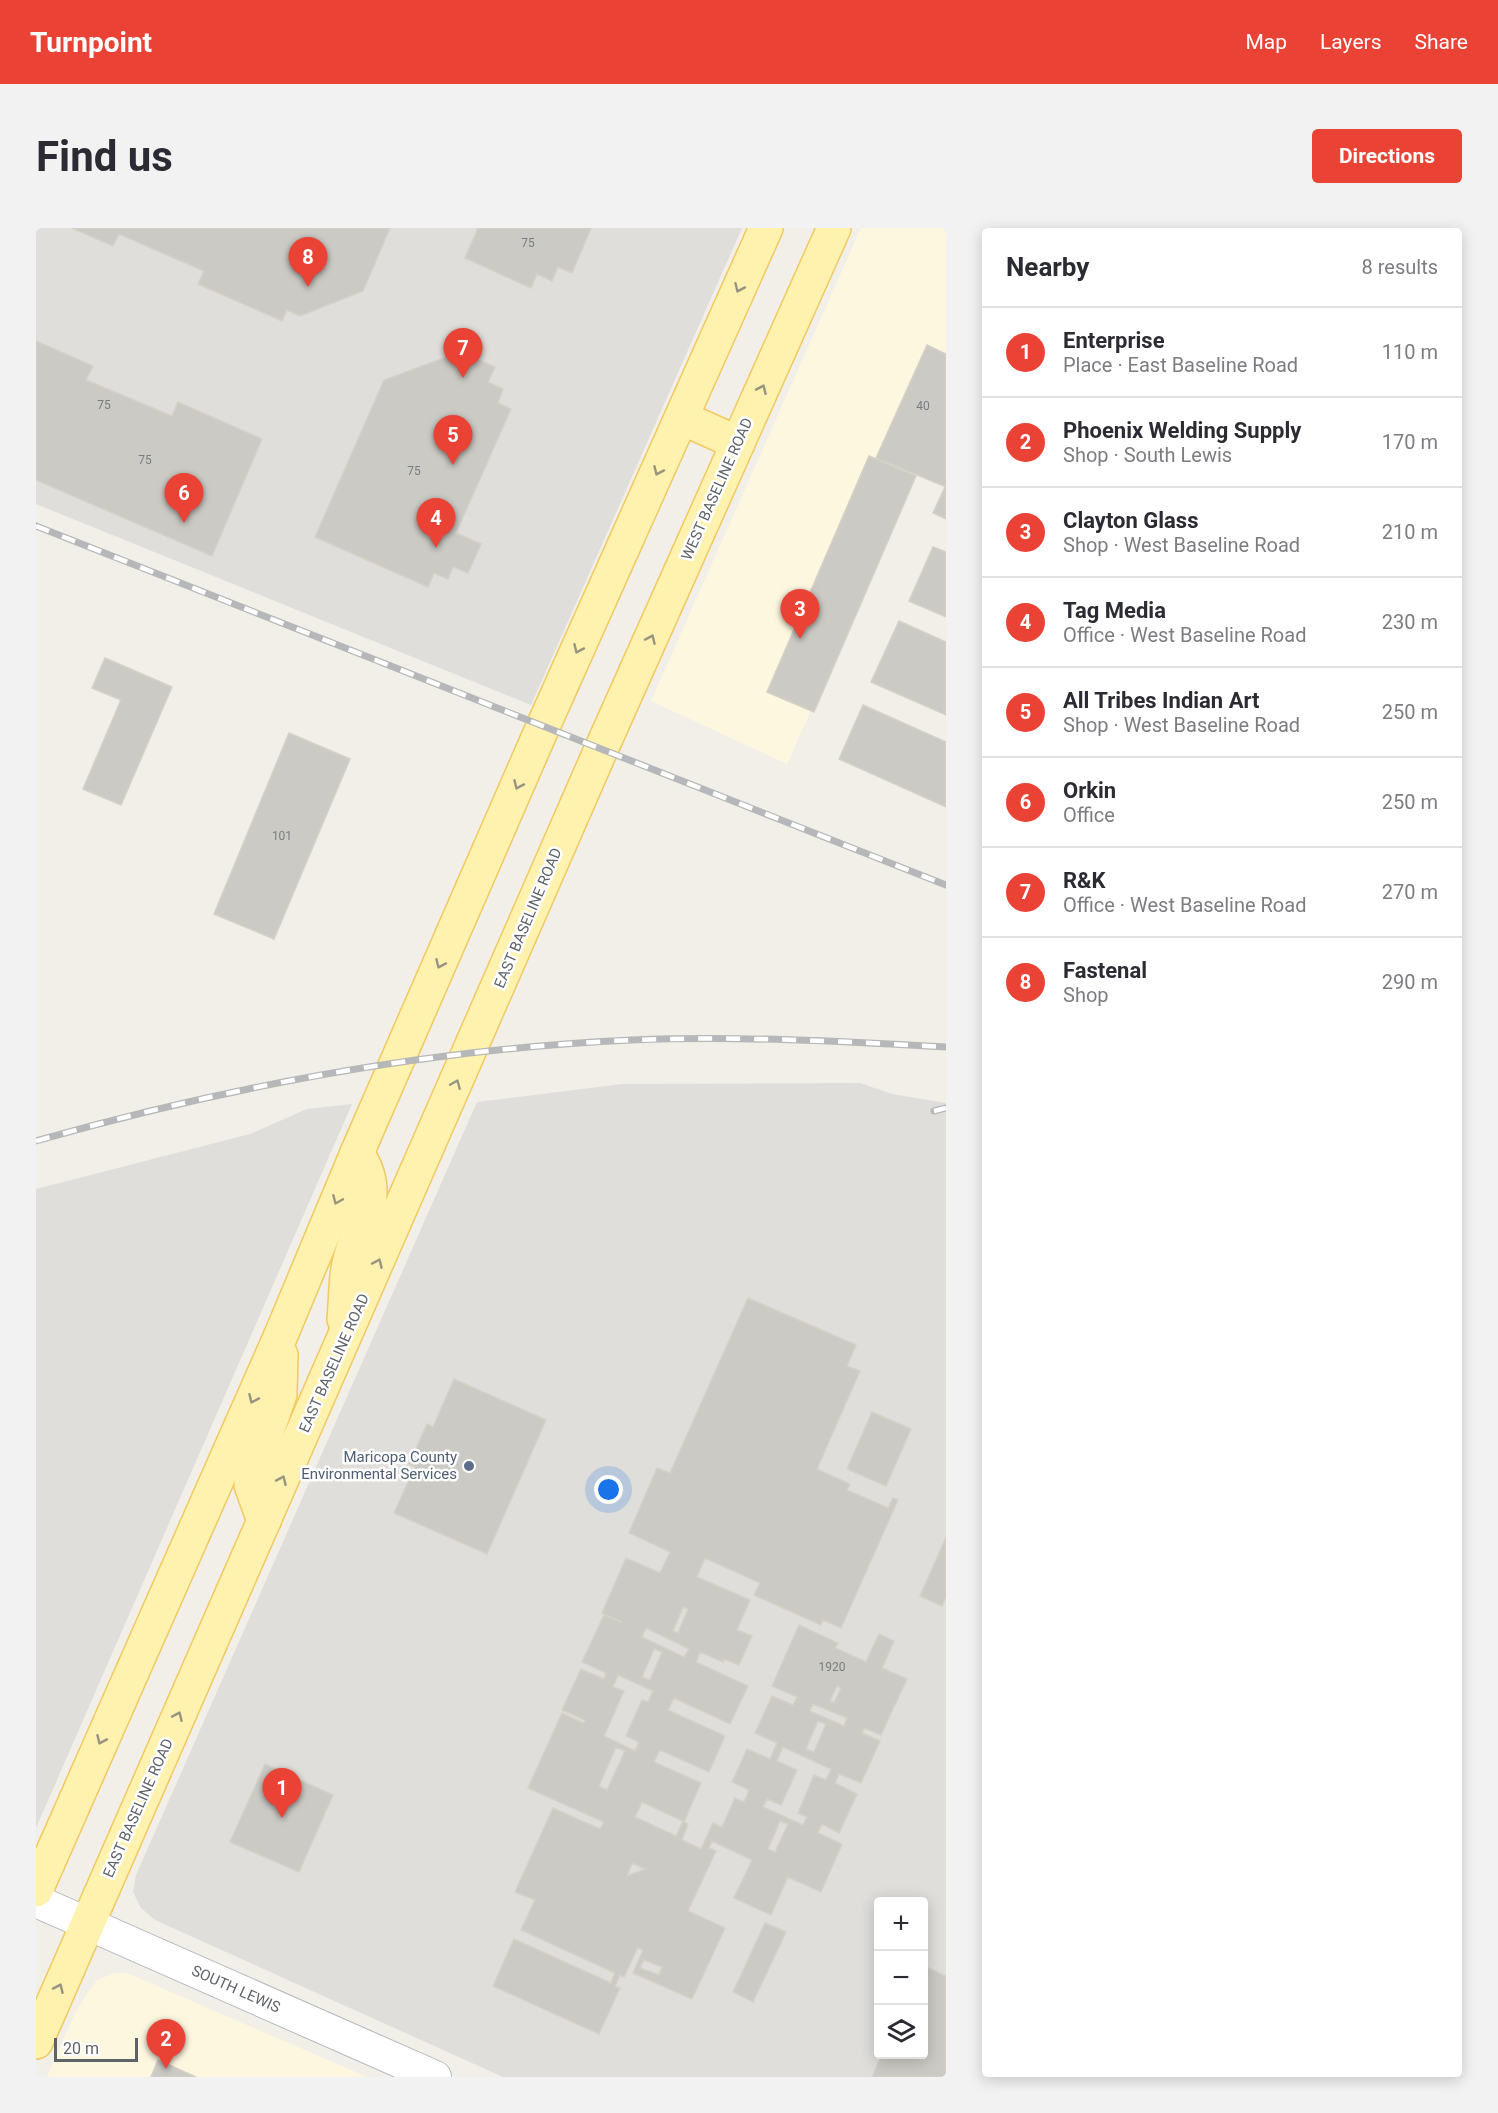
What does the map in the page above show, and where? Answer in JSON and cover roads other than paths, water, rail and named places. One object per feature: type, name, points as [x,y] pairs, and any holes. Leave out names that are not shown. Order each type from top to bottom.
[{"type":"main road","points":[[36,1890],[281,1335],[357,1153],[544,726],[766,228]]},
{"type":"main road","name":"WEST BASELINE ROAD","points":[[601,750],[834,228]]},
{"type":"main road","points":[[682,418],[738,443]]},
{"type":"main road","name":"EAST BASELINE ROAD","points":[[36,2042],[601,750]]},
{"type":"main road","points":[[341,1347],[349,1263],[365,1214],[371,1183],[368,1170],[357,1153]]},
{"type":"main road","points":[[264,1521],[251,1485],[252,1475],[280,1394],[281,1335]]},
{"type":"street","name":"SOUTH LEWIS","points":[[36,1901],[435,2077]]},
{"type":"railway","points":[[36,526],[946,885]]},
{"type":"railway","points":[[36,1141],[109,1121],[257,1087],[406,1061],[481,1052],[556,1045],[671,1039],[789,1040],[946,1047]]},
{"type":"railway","points":[[934,1111],[946,1108]]},
{"type":"place","name":"Fastenal","points":[[308,287]]},
{"type":"place","name":"R&K","points":[[463,378]]},
{"type":"place","name":"All Tribes Indian Art","points":[[453,465]]},
{"type":"place","name":"Orkin","points":[[184,523]]},
{"type":"place","name":"Tag Media","points":[[436,548]]},
{"type":"place","name":"Clayton Glass","points":[[800,639]]},
{"type":"place","name":"Maricopa County Environmental Services","points":[[469,1466]]},
{"type":"place","name":"Enterprise","points":[[282,1818]]},
{"type":"place","name":"Phoenix Welding Supply","points":[[166,2069]]}]
